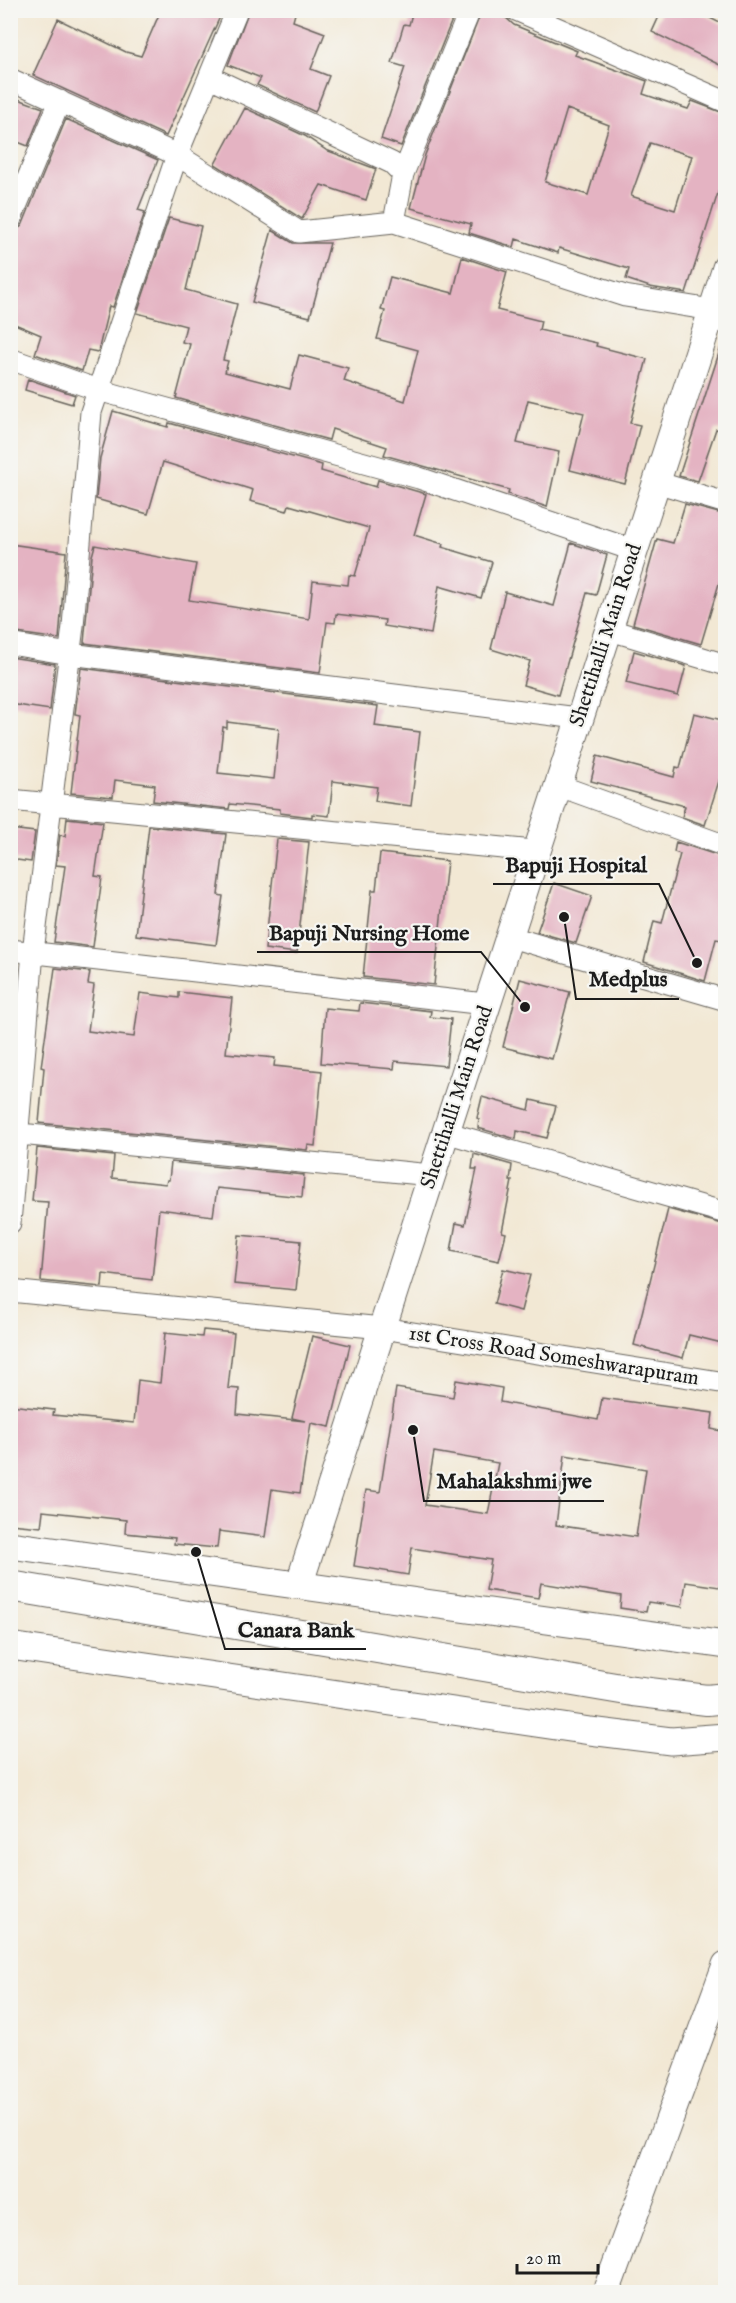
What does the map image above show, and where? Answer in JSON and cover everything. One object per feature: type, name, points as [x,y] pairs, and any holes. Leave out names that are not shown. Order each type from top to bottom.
[{"type":"main road","points":[[10,1586],[141,1606],[633,1691],[707,1700],[726,1698]]},
{"type":"street","points":[[10,1223],[14,1133],[33,952],[70,654],[91,412],[177,155],[237,10]]},
{"type":"street","points":[[394,222],[403,174],[470,10]]},
{"type":"street","points":[[516,10],[726,102]]},
{"type":"street","points":[[210,77],[392,163],[403,174]]},
{"type":"street","points":[[10,79],[177,155],[299,232],[394,222],[625,296],[719,312]]},
{"type":"street","points":[[10,221],[60,101]]},
{"type":"street","name":"Shettihalli Main Road","points":[[299,1586],[534,851],[633,550],[719,312],[726,268]]},
{"type":"street","points":[[10,359],[98,390],[419,478],[633,550]]},
{"type":"street","points":[[656,482],[726,503]]},
{"type":"street","points":[[607,629],[726,665]]},
{"type":"street","points":[[10,644],[70,654],[578,718]]},
{"type":"street","points":[[556,785],[726,846]]},
{"type":"street","points":[[10,800],[534,851]]},
{"type":"street","points":[[507,936],[726,1000]]},
{"type":"street","points":[[10,950],[485,1004]]},
{"type":"street","points":[[445,1132],[726,1213]]},
{"type":"street","points":[[14,1133],[431,1175]]},
{"type":"street","name":"1st Cross Road Someshwarapuram","points":[[10,1291],[382,1328],[726,1383]]},
{"type":"street","points":[[10,1545],[726,1645]]},
{"type":"street","points":[[10,1646],[590,1731],[671,1741],[726,1737]]},
{"type":"street","points":[[606,2292],[726,1965]]},
{"type":"building","points":[[161,10],[223,10],[166,136],[33,75],[58,19],[126,52],[141,56]]},
{"type":"building","points":[[249,10],[296,10],[293,21],[325,33],[311,69],[329,76],[315,112],[257,85],[261,78],[228,65]]},
{"type":"building","points":[[413,10],[456,10],[401,146],[381,139],[405,67],[392,63],[404,24],[409,25]]},
{"type":"building","points":[[482,10],[506,18],[514,25],[577,51],[575,55],[647,81],[643,94],[688,109],[692,101],[726,114],[726,168],[686,293],[650,287],[626,279],[629,269],[559,248],[558,253],[516,239],[514,247],[469,233],[471,224],[411,208],[425,155]],"holes":[[[567,109],[609,125],[588,195],[545,182]],[[650,143],[692,156],[675,210],[631,196]]]},
{"type":"building","points":[[662,10],[694,10],[726,26],[726,68],[652,32]]},
{"type":"building","points":[[10,96],[43,108],[28,146],[10,139]]},
{"type":"building","points":[[245,108],[305,136],[326,150],[376,169],[366,200],[321,185],[302,219],[215,164]]},
{"type":"building","points":[[66,119],[158,160],[138,210],[145,212],[113,307],[109,306],[98,352],[88,350],[82,371],[35,354],[41,335],[10,322],[10,234],[22,226]]},
{"type":"building","points":[[169,218],[201,226],[186,290],[237,304],[223,360],[228,361],[225,372],[290,389],[299,355],[348,368],[344,381],[405,401],[418,350],[377,339],[385,311],[381,310],[390,277],[453,293],[462,257],[507,272],[497,310],[541,321],[539,330],[597,343],[596,346],[647,359],[630,423],[640,425],[625,484],[570,470],[584,413],[528,400],[517,443],[559,452],[547,507],[508,494],[509,490],[384,455],[387,447],[332,429],[329,440],[176,398],[190,344],[182,342],[186,326],[137,313]]},
{"type":"building","points":[[272,230],[293,243],[330,243],[310,317],[252,302]]},
{"type":"building","points":[[722,344],[726,345],[726,415],[720,430],[716,429],[698,481],[679,476]]},
{"type":"building","points":[[28,379],[75,395],[72,404],[25,390]]},
{"type":"building","points":[[113,411],[168,427],[169,423],[322,465],[321,471],[376,487],[378,480],[426,494],[414,535],[443,544],[442,547],[492,562],[481,598],[439,586],[431,634],[384,626],[385,620],[336,614],[335,623],[327,622],[320,673],[84,643],[95,545],[196,564],[189,600],[309,619],[313,581],[348,585],[349,575],[355,576],[369,528],[289,505],[287,511],[250,501],[253,490],[163,462],[148,514],[96,499],[100,458]]},
{"type":"building","points":[[685,504],[726,515],[726,537],[720,557],[726,560],[701,644],[633,624],[657,539],[673,543]]},
{"type":"building","points":[[571,543],[607,555],[596,595],[587,593],[558,695],[523,685],[530,661],[491,649],[505,592],[554,606]]},
{"type":"building","points":[[10,544],[66,552],[59,639],[10,632]]},
{"type":"building","points":[[634,651],[686,666],[678,696],[626,683]]},
{"type":"building","points":[[10,657],[55,664],[50,710],[10,704]]},
{"type":"building","points":[[81,668],[378,706],[375,726],[420,732],[411,806],[375,801],[377,787],[333,781],[329,816],[312,814],[312,817],[280,813],[280,809],[230,804],[229,809],[153,801],[155,785],[115,780],[113,797],[71,793],[80,715],[75,714]],"holes":[[[227,722],[279,729],[274,779],[218,773],[223,727],[227,728]]]},
{"type":"building","points":[[694,713],[726,721],[726,759],[705,825],[682,817],[685,806],[591,781],[597,756],[674,777],[676,767],[680,768]]},
{"type":"building","points":[[67,818],[103,822],[95,876],[102,877],[93,947],[54,942],[65,866],[56,865],[60,835],[65,836]]},
{"type":"building","points":[[149,826],[226,834],[218,895],[223,896],[216,945],[136,935]]},
{"type":"building","points":[[10,829],[35,832],[31,862],[10,859]]},
{"type":"building","points":[[277,839],[309,842],[297,953],[265,949]]},
{"type":"building","points":[[676,842],[726,858],[726,925],[722,940],[716,939],[705,981],[644,962],[654,921],[662,923],[680,854],[674,852]]},
{"type":"building","points":[[380,853],[447,861],[434,985],[363,977],[372,890],[376,890]]},
{"type":"building","points":[[554,883],[592,896],[576,943],[537,932]]},
{"type":"building","points":[[55,968],[90,972],[88,984],[94,985],[88,1031],[134,1037],[140,993],[179,998],[179,992],[232,998],[226,1053],[275,1058],[274,1066],[322,1071],[315,1146],[308,1145],[307,1150],[39,1123],[44,1068],[41,1067]]},
{"type":"building","points":[[520,979],[570,992],[552,1059],[503,1047]]},
{"type":"building","points":[[360,1003],[431,1011],[430,1017],[451,1019],[446,1066],[395,1061],[394,1069],[321,1063],[325,1008],[359,1011]]},
{"type":"building","points":[[482,1097],[529,1110],[531,1100],[556,1106],[547,1138],[517,1131],[516,1139],[478,1128],[479,1119],[477,1118]]},
{"type":"building","points":[[37,1148],[114,1156],[112,1178],[166,1184],[169,1180],[171,1162],[304,1175],[302,1197],[217,1188],[213,1216],[159,1209],[152,1280],[103,1274],[102,1287],[41,1281],[48,1202],[32,1201]]},
{"type":"building","points":[[474,1154],[512,1165],[510,1181],[512,1181],[502,1232],[506,1233],[499,1261],[451,1251],[456,1223],[465,1225],[477,1169],[472,1169]]},
{"type":"building","points":[[668,1209],[726,1225],[726,1344],[689,1335],[683,1358],[634,1345]]},
{"type":"building","points":[[239,1235],[301,1241],[296,1290],[234,1284]]},
{"type":"building","points":[[503,1269],[530,1275],[521,1311],[494,1304]]},
{"type":"building","points":[[203,1330],[234,1333],[228,1388],[239,1389],[237,1414],[305,1421],[292,1418],[312,1336],[350,1345],[330,1427],[311,1423],[300,1493],[272,1489],[265,1537],[219,1531],[217,1548],[174,1544],[175,1538],[125,1533],[126,1520],[43,1511],[41,1527],[10,1524],[10,1405],[54,1410],[53,1415],[134,1423],[138,1380],[160,1383],[165,1333],[202,1337]]},
{"type":"building","points":[[456,1380],[502,1388],[500,1402],[598,1420],[602,1398],[713,1413],[711,1429],[726,1432],[726,1588],[686,1582],[682,1607],[648,1602],[646,1612],[620,1608],[621,1596],[541,1583],[538,1598],[486,1590],[491,1560],[412,1548],[408,1575],[354,1566],[366,1490],[380,1492],[396,1388],[453,1397]],"holes":[[[434,1452],[498,1463],[488,1514],[425,1505]],[[565,1455],[646,1469],[636,1537],[556,1525]]]},
{"type":"place","name":"Medplus","points":[[564,917]]},
{"type":"place","name":"Bapuji Hospital","points":[[697,963]]},
{"type":"place","name":"Bapuji Nursing Home","points":[[525,1007]]},
{"type":"place","name":"Mahalakshmi jwe","points":[[413,1430]]},
{"type":"place","name":"Canara Bank","points":[[196,1552]]}]
